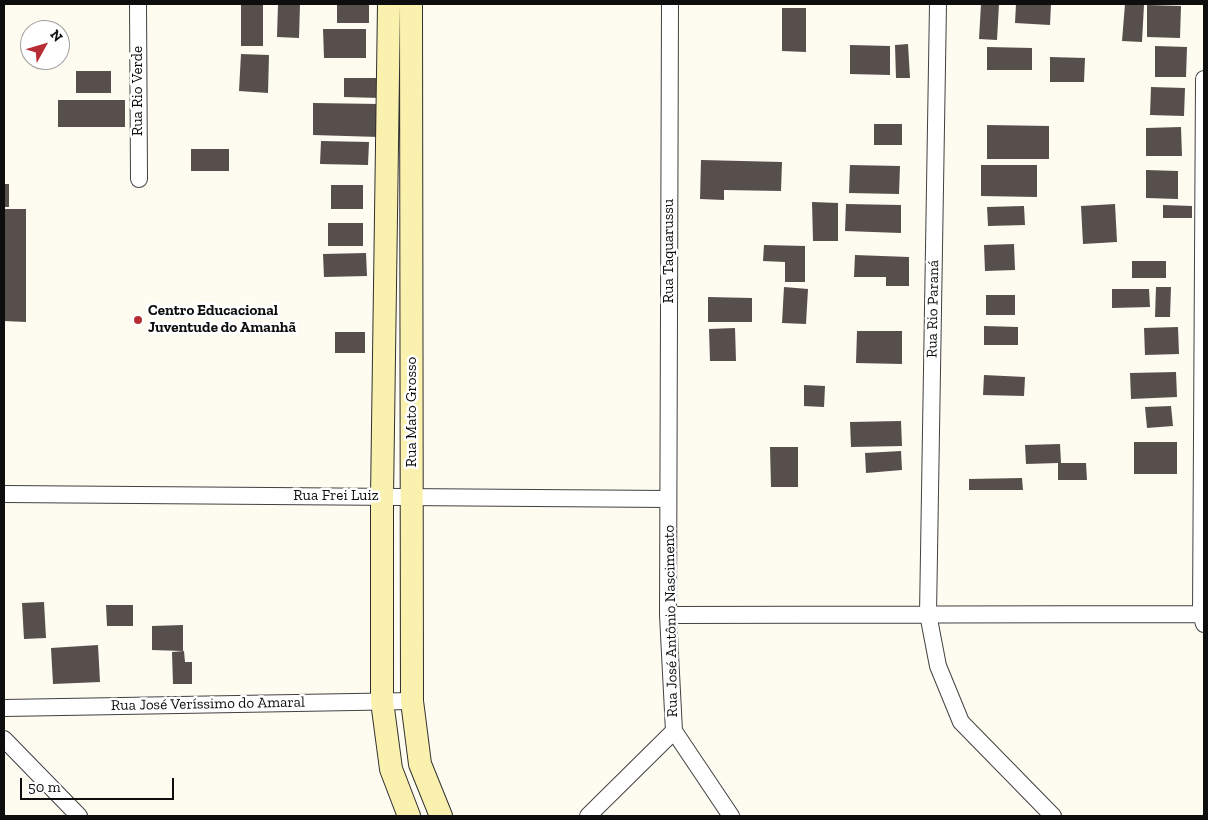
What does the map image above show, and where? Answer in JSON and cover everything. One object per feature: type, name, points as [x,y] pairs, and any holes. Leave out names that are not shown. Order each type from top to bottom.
[{"type":"street","name":"Rua Rio Verde","points":[[138,4],[139,179]]},
{"type":"street","name":"Rua Mato Grosso","points":[[389,4],[382,497],[382,701],[391,769],[409,816]]},
{"type":"street","name":"Rua Mato Grosso","points":[[411,4],[412,701],[420,764],[442,816]]},
{"type":"street","name":"Rua Taquarussu","points":[[668,499],[670,4]]},
{"type":"street","name":"Rua Rio Paraná","points":[[938,4],[928,614],[938,666],[961,722],[1053,816]]},
{"type":"street","points":[[668,615],[928,614],[1203,617],[1204,79]]},
{"type":"street","name":"Rua Frei Luiz","points":[[4,494],[668,499]]},
{"type":"street","name":"Rua José Antônio Nascimento","points":[[668,499],[668,615],[674,731],[731,816]]},
{"type":"street","name":"Rua José Veríssimo do Amaral","points":[[4,708],[412,701]]},
{"type":"street","points":[[588,816],[674,731]]},
{"type":"street","points":[[4,739],[79,816]]},
{"type":"building","points":[[241,4],[263,4],[263,46],[241,46]]},
{"type":"building","points":[[278,4],[300,4],[299,38],[277,37]]},
{"type":"building","points":[[337,4],[369,4],[369,23],[337,23]]},
{"type":"building","points":[[981,4],[999,4],[997,40],[979,39]]},
{"type":"building","points":[[1016,4],[1051,4],[1050,25],[1015,23]]},
{"type":"building","points":[[1125,4],[1144,5],[1142,42],[1122,41]]},
{"type":"building","points":[[1147,5],[1181,6],[1180,38],[1147,37]]},
{"type":"building","points":[[782,8],[806,8],[806,52],[782,51]]},
{"type":"building","points":[[323,29],[366,29],[366,58],[324,58]]},
{"type":"building","points":[[908,44],[910,78],[896,78],[895,45]]},
{"type":"building","points":[[850,45],[890,46],[890,75],[850,74]]},
{"type":"building","points":[[1155,46],[1187,47],[1186,77],[1155,77]]},
{"type":"building","points":[[987,47],[1032,48],[1032,70],[987,70]]},
{"type":"building","points":[[241,54],[269,55],[268,93],[239,91]]},
{"type":"building","points":[[1050,57],[1085,58],[1084,82],[1050,82]]},
{"type":"building","points":[[76,71],[111,71],[111,93],[76,93]]},
{"type":"building","points":[[344,78],[380,78],[380,98],[344,97]]},
{"type":"building","points":[[1151,87],[1185,88],[1184,116],[1150,115]]},
{"type":"building","points":[[58,100],[125,100],[125,127],[58,127]]},
{"type":"building","points":[[313,103],[379,104],[379,137],[313,135]]},
{"type":"building","points":[[874,124],[902,124],[902,145],[874,145]]},
{"type":"building","points":[[987,125],[1049,126],[1049,159],[987,159]]},
{"type":"building","points":[[1181,127],[1182,156],[1146,156],[1146,128]]},
{"type":"building","points":[[321,141],[369,142],[368,165],[320,164]]},
{"type":"building","points":[[191,149],[229,149],[229,171],[191,171]]},
{"type":"building","points":[[701,160],[782,162],[781,191],[724,190],[724,200],[700,199]]},
{"type":"building","points":[[850,165],[900,166],[899,194],[849,193]]},
{"type":"building","points":[[981,165],[1037,165],[1037,197],[981,196]]},
{"type":"building","points":[[1146,170],[1178,171],[1178,199],[1146,198]]},
{"type":"building","points":[[4,184],[9,184],[9,207],[4,207]]},
{"type":"building","points":[[331,185],[363,185],[363,209],[331,209]]},
{"type":"building","points":[[812,202],[838,203],[838,241],[813,241]]},
{"type":"building","points":[[846,204],[901,205],[901,233],[845,231]]},
{"type":"building","points":[[1115,204],[1117,242],[1083,244],[1081,206]]},
{"type":"building","points":[[1163,205],[1192,206],[1192,218],[1163,218]]},
{"type":"building","points":[[1024,206],[1025,225],[988,226],[987,207]]},
{"type":"building","points":[[4,209],[26,209],[26,322],[4,321]]},
{"type":"building","points":[[328,223],[363,223],[363,246],[328,246]]},
{"type":"building","points":[[1014,244],[1015,270],[985,271],[984,245]]},
{"type":"building","points":[[764,245],[805,246],[805,282],[785,282],[785,262],[763,261]]},
{"type":"building","points":[[366,253],[367,276],[324,277],[323,254]]},
{"type":"building","points":[[855,255],[909,257],[909,286],[886,286],[886,277],[854,277]]},
{"type":"building","points":[[1132,261],[1166,261],[1166,278],[1132,278]]},
{"type":"building","points":[[784,287],[808,289],[806,324],[782,323]]},
{"type":"building","points":[[1156,287],[1171,287],[1170,317],[1155,317]]},
{"type":"building","points":[[1112,289],[1149,289],[1150,307],[1112,308]]},
{"type":"building","points":[[986,295],[1015,295],[1015,315],[986,315]]},
{"type":"building","points":[[708,297],[752,298],[752,322],[708,322]]},
{"type":"building","points":[[984,326],[1018,327],[1018,345],[984,345]]},
{"type":"building","points":[[1178,327],[1179,354],[1145,355],[1144,328]]},
{"type":"building","points":[[735,328],[736,361],[710,361],[709,329]]},
{"type":"building","points":[[857,331],[902,331],[902,364],[856,363]]},
{"type":"building","points":[[335,332],[365,332],[365,353],[335,353]]},
{"type":"building","points":[[1176,372],[1177,397],[1131,399],[1130,373]]},
{"type":"building","points":[[984,375],[1025,377],[1024,396],[983,395]]},
{"type":"building","points":[[804,385],[825,386],[824,407],[804,406]]},
{"type":"building","points":[[1171,406],[1173,426],[1147,428],[1145,407]]},
{"type":"building","points":[[901,421],[902,446],[851,447],[850,422]]},
{"type":"building","points":[[1134,442],[1177,442],[1177,474],[1134,474]]},
{"type":"building","points":[[1060,444],[1061,463],[1086,463],[1087,480],[1058,480],[1058,463],[1026,464],[1025,445]]},
{"type":"building","points":[[770,447],[798,447],[798,487],[771,487]]},
{"type":"building","points":[[901,451],[902,470],[866,473],[865,453]]},
{"type":"building","points":[[1022,478],[1023,490],[969,490],[969,479]]},
{"type":"building","points":[[44,602],[46,638],[24,639],[22,603]]},
{"type":"building","points":[[106,605],[133,605],[133,626],[107,626]]},
{"type":"building","points":[[183,625],[183,651],[152,650],[152,626]]},
{"type":"building","points":[[98,645],[100,682],[53,684],[51,648]]},
{"type":"building","points":[[184,651],[185,662],[192,662],[192,684],[173,684],[172,652]]},
{"type":"place","name":"Centro Educacional Juventude do Amanhã","points":[[138,320]]}]
